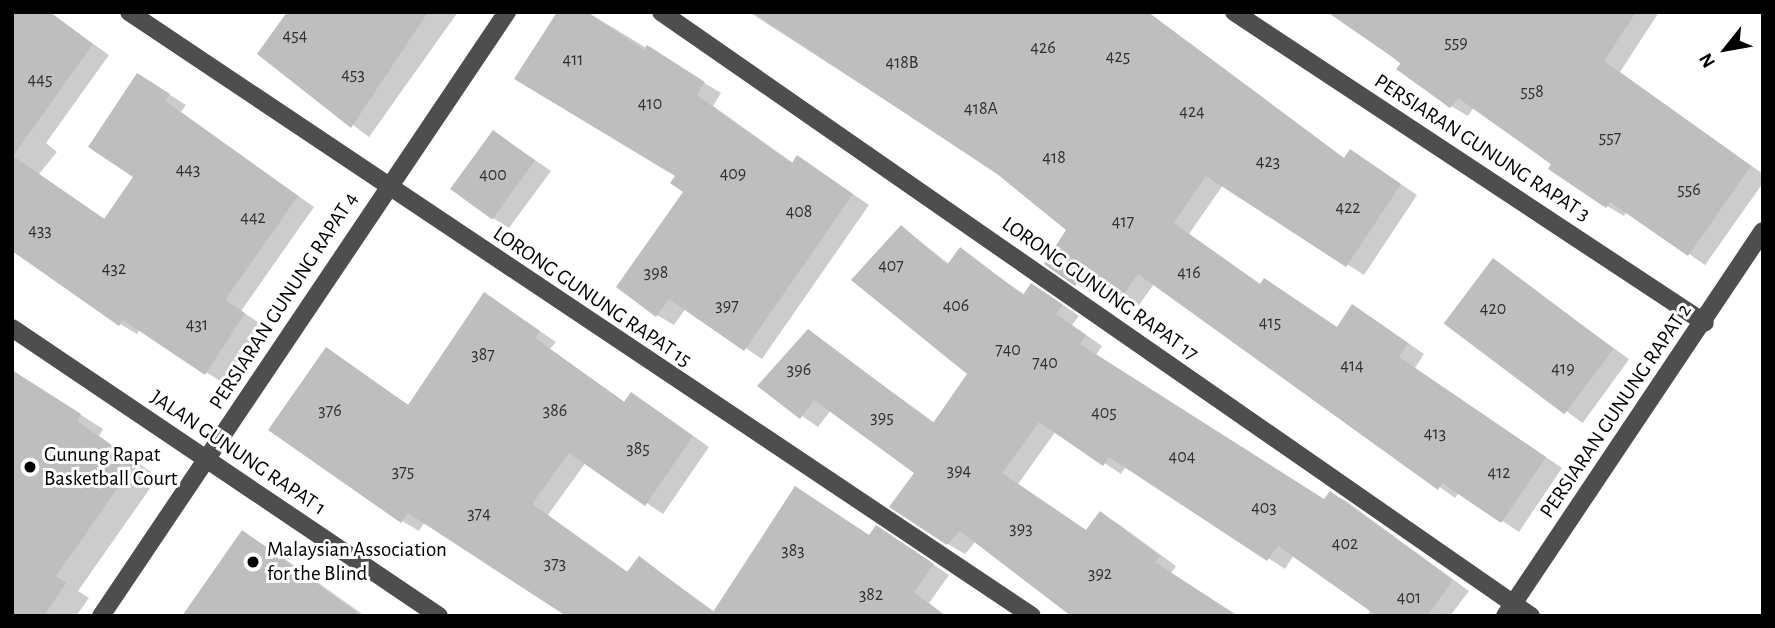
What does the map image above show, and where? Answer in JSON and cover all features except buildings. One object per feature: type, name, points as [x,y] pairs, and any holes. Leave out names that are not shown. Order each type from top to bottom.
[{"type":"street","name":"LORONG GUNUNG RAPAT 15","points":[[129,12],[385,187],[1032,616]]},
{"type":"street","name":"PERSIARAN GUNUNG RAPAT 4","points":[[101,616],[208,461],[385,187],[507,12]]},
{"type":"street","name":"LORONG GUNUNG RAPAT 17","points":[[661,12],[1509,610],[1531,616]]},
{"type":"street","name":"PERSIARAN GUNUNG RAPAT 3","points":[[1234,12],[1705,323]]},
{"type":"street","name":"PERSIARAN GUNUNG RAPAT 2","points":[[1509,610],[1705,323],[1763,231]]},
{"type":"street","name":"JALAN GUNUNG RAPAT 1","points":[[12,328],[439,616]]},
{"type":"place","name":"Gunung Rapat Basketball Court","points":[[30,467]]},
{"type":"place","name":"Malaysian Association for the Blind","points":[[253,562]]}]
